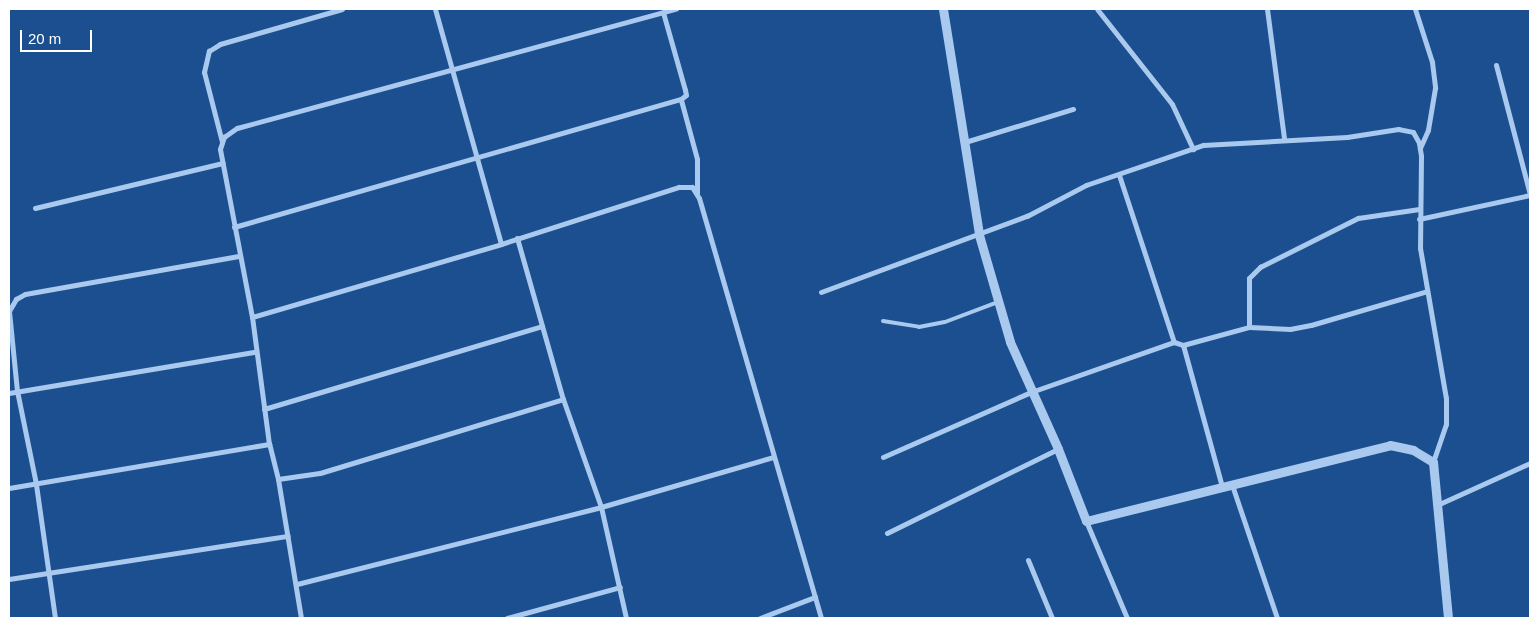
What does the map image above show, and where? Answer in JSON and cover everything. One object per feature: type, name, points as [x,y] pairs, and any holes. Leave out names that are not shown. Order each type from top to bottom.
[{"type":"street","points":[[301,618],[278,479],[269,444],[254,352],[252,317],[223,163],[222,142],[204,72],[209,51],[220,44],[342,9]]},
{"type":"street","points":[[435,9],[451,72],[501,244]]},
{"type":"street","points":[[222,142],[224,137],[237,128],[451,72],[676,9]]},
{"type":"street","points":[[943,9],[979,235],[1010,342],[1058,449],[1127,618]]},
{"type":"street","points":[[1097,9],[1172,104],[1193,149]]},
{"type":"street","points":[[1267,9],[1284,139]]},
{"type":"street","points":[[1415,9],[1432,62],[1435,88],[1428,130],[1420,148],[1419,219],[1427,292],[1446,398],[1446,424],[1433,462],[1448,618]]},
{"type":"street","points":[[234,227],[681,100],[686,95],[686,90],[663,12]]},
{"type":"street","points":[[1419,219],[1530,195],[1496,66]]},
{"type":"street","points":[[681,100],[697,159],[697,194],[821,618]]},
{"type":"street","points":[[965,142],[1072,109]]},
{"type":"street","points":[[820,292],[1027,216],[1063,195],[1203,146],[1284,139],[1347,137],[1398,128],[1413,132],[1420,148]]},
{"type":"street","points":[[35,208],[223,163]]},
{"type":"street","points":[[1119,175],[1174,342]]},
{"type":"street","points":[[252,317],[501,244],[679,187],[692,187],[697,194]]},
{"type":"street","points":[[1249,328],[1249,278],[1260,267],[1358,218],[1419,209]]},
{"type":"street","points":[[516,238],[563,400],[601,507],[626,618]]},
{"type":"street","points":[[56,618],[36,484],[17,391],[9,311],[16,299],[54,288],[239,256]]},
{"type":"street","points":[[883,457],[1031,392],[1174,342],[1183,345],[1249,328],[1290,329],[1311,325],[1427,292]]},
{"type":"street","points":[[264,409],[542,326]]},
{"type":"street","points":[[1183,345],[1222,487]]},
{"type":"street","points":[[9,393],[254,352]]},
{"type":"street","points":[[278,479],[320,473],[563,400]]},
{"type":"street","points":[[9,488],[269,444]]},
{"type":"street","points":[[1086,521],[1390,445],[1413,450],[1433,462]]},
{"type":"street","points":[[887,533],[1058,449]]},
{"type":"street","points":[[296,584],[601,507],[773,457]]},
{"type":"street","points":[[1437,506],[1530,463]]},
{"type":"street","points":[[1232,485],[1277,618]]},
{"type":"street","points":[[9,579],[288,536]]},
{"type":"street","points":[[1028,560],[1052,618]]},
{"type":"street","points":[[507,618],[620,588]]},
{"type":"street","points":[[760,618],[815,597]]},
{"type":"lane","points":[[882,321],[919,327],[944,322],[998,302]]}]
